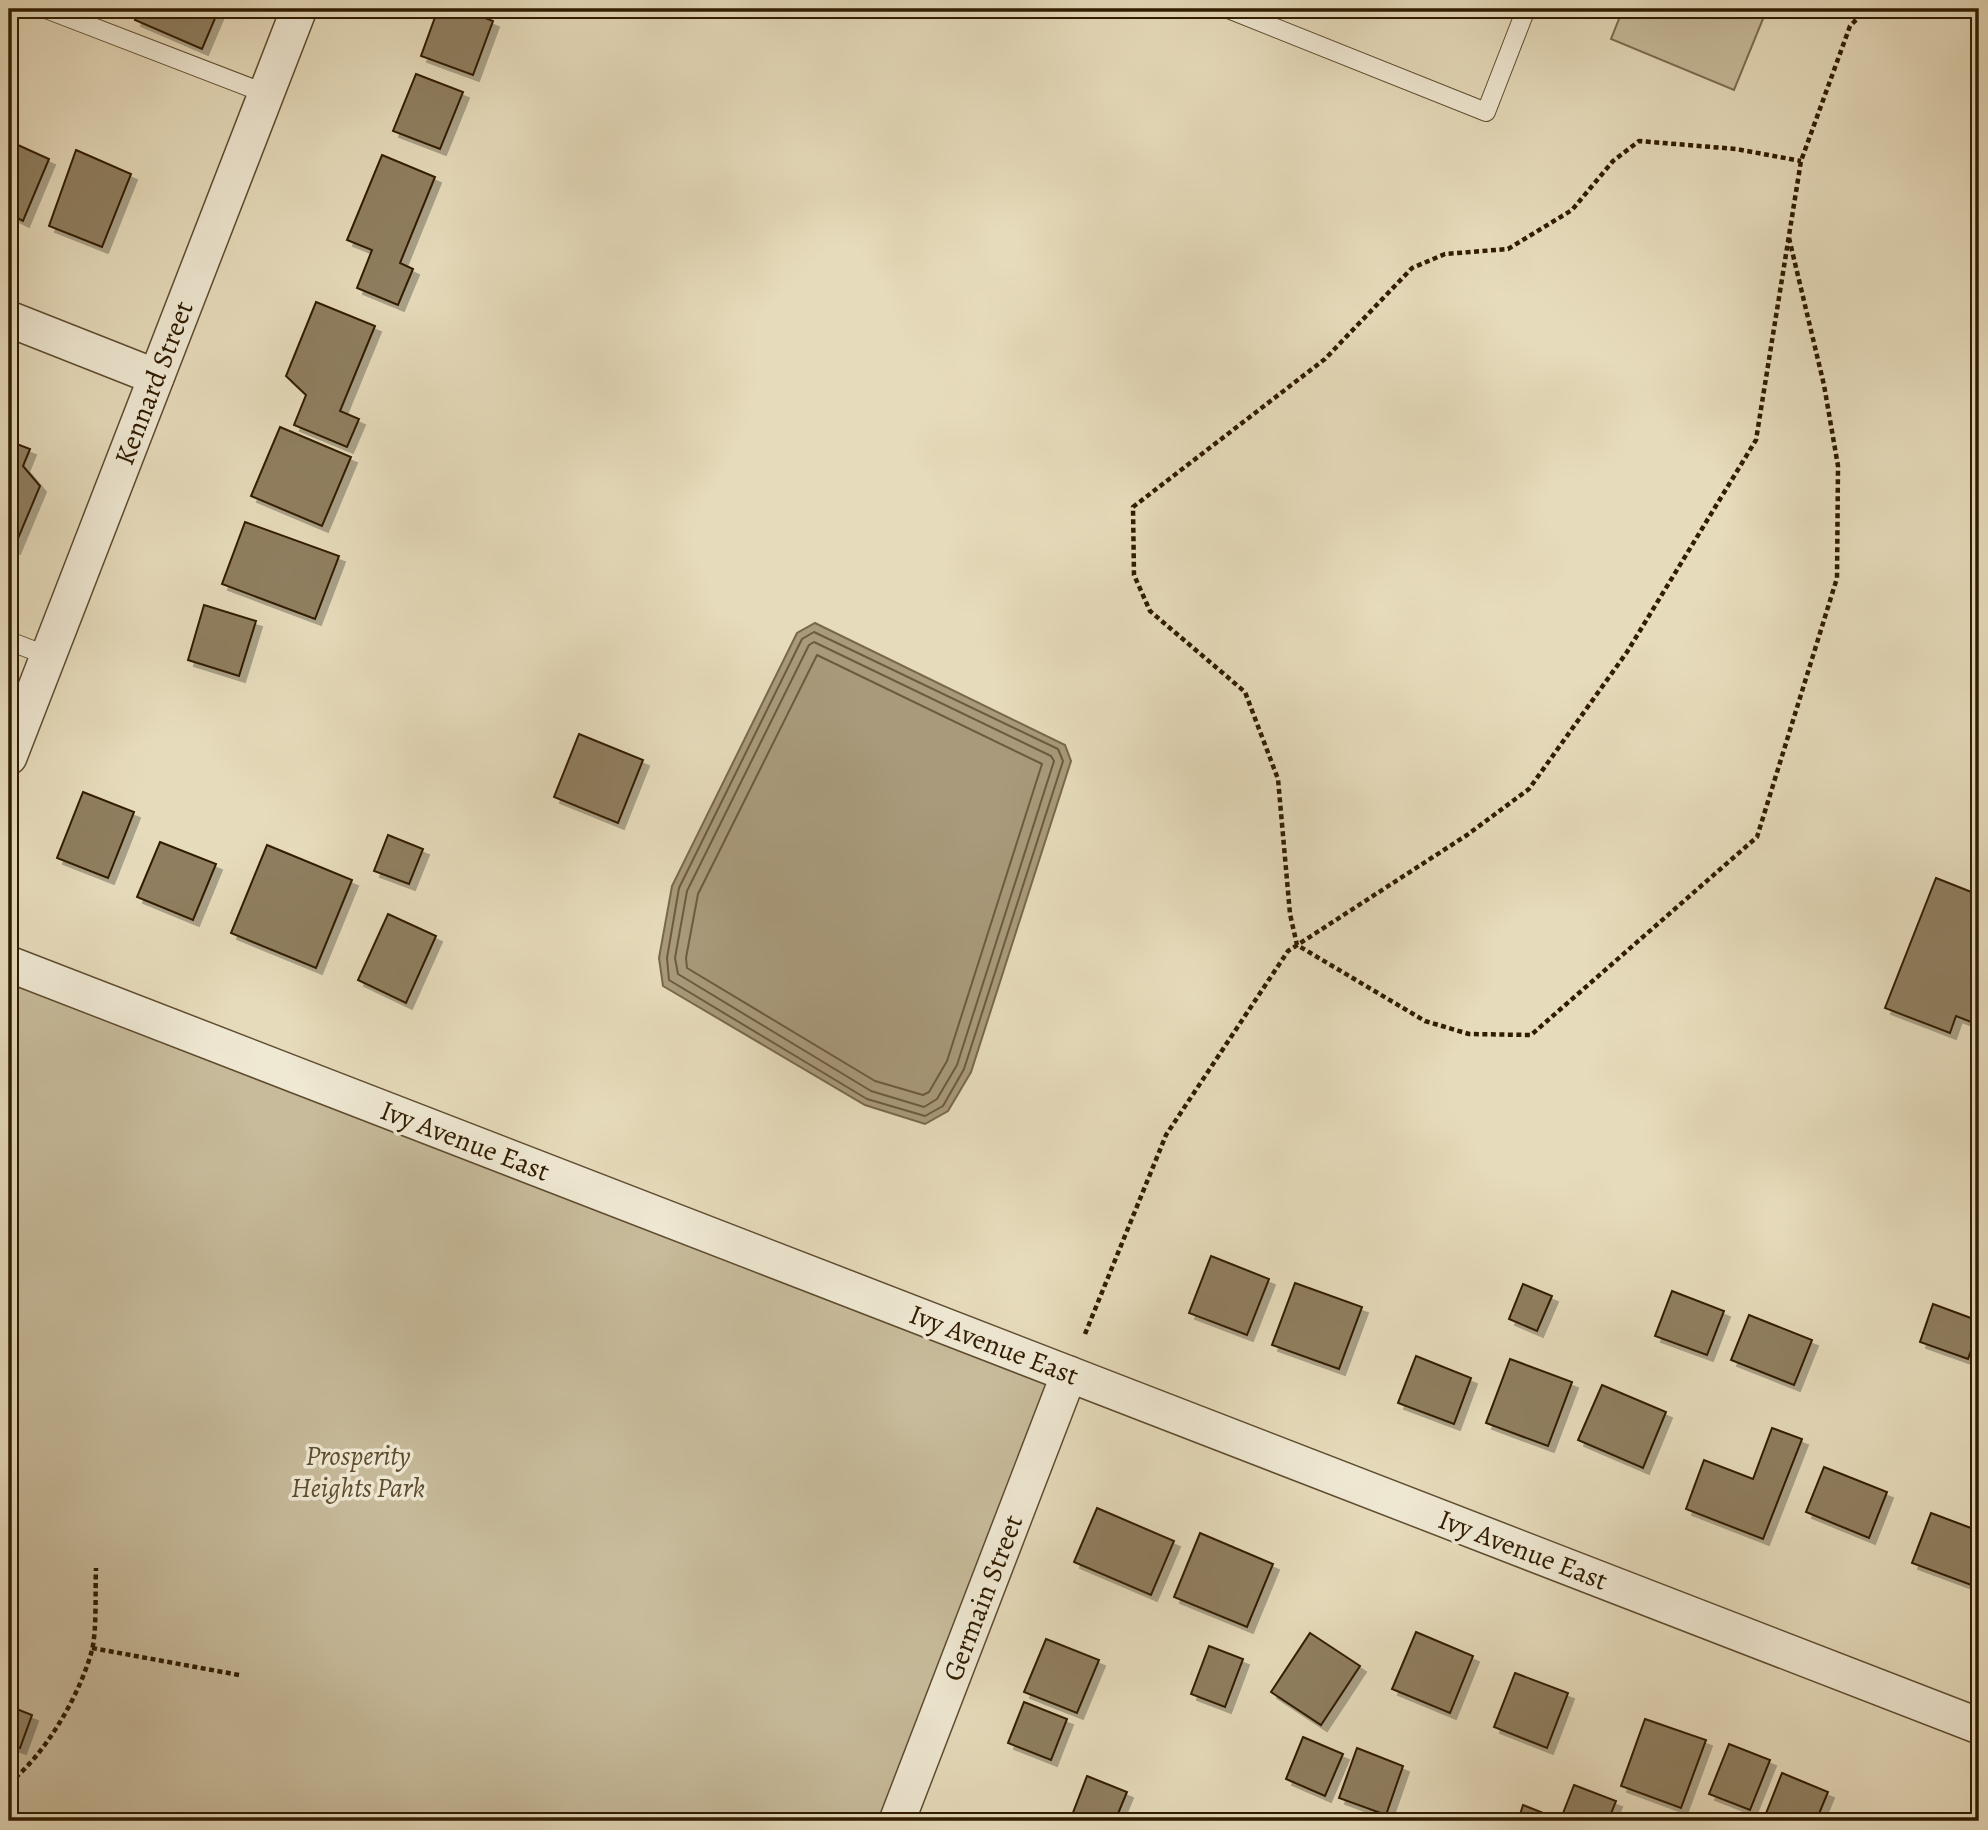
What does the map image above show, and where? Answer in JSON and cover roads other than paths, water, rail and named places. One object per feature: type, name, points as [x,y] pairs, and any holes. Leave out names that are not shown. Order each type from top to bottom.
[{"type":"street","name":"Kennard Street","points":[[9,757],[299,9]]},
{"type":"street","points":[[9,319],[156,377]]},
{"type":"street","name":"Ivy Avenue East","points":[[9,964],[1979,1726]]},
{"type":"street","name":"Germain Street","points":[[897,1821],[1069,1374]]},
{"type":"lane","points":[[46,9],[267,94]]},
{"type":"lane","points":[[1228,9],[1486,112],[1526,9]]},
{"type":"lane","points":[[9,641],[48,656]]},
{"type":"water","points":[[815,623],[1065,745],[1071,761],[971,1072],[948,1111],[925,1124],[865,1105],[663,986],[659,958],[672,886],[797,633]]},
{"type":"park label","name":"Prosperity Heights Park","points":[[358,1472]]}]
